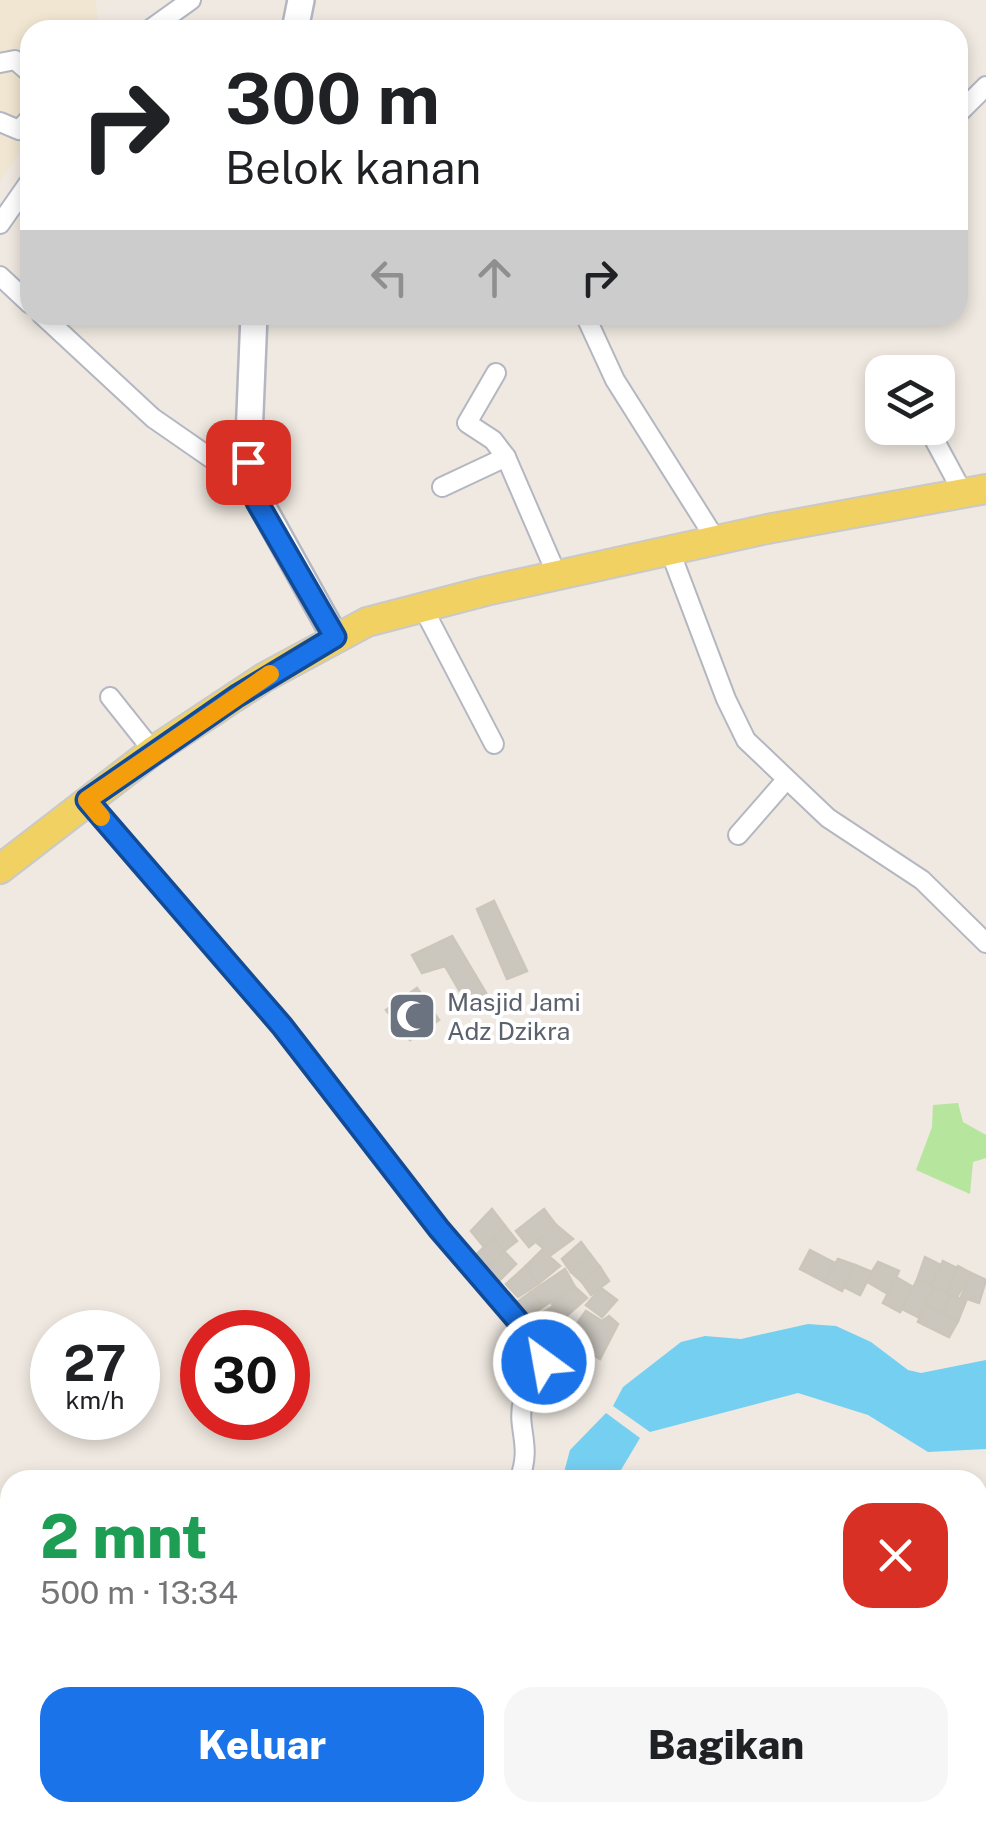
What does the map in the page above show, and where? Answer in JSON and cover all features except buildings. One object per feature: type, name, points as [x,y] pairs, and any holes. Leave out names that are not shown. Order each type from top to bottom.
[{"type":"main road","points":[[0,868],[153,752],[335,637],[422,606],[716,540],[975,491]]},
{"type":"street","points":[[162,20],[187,1]]},
{"type":"street","points":[[968,104],[986,86]]},
{"type":"street","points":[[0,224],[20,195]]},
{"type":"street","points":[[0,276],[20,295]]},
{"type":"street","points":[[53,325],[153,418],[251,486]]},
{"type":"street","points":[[254,325],[248,462],[251,486],[335,637]]},
{"type":"street","points":[[590,325],[615,380],[716,540]]},
{"type":"street","points":[[496,373],[466,423],[493,440],[506,457],[557,576]]},
{"type":"street","points":[[941,445],[975,491]]},
{"type":"street","points":[[442,487],[506,457]]},
{"type":"street","points":[[670,551],[740,727],[758,754],[838,826],[922,880],[986,943]]},
{"type":"street","points":[[422,606],[494,744]]},
{"type":"street","points":[[110,697],[153,752]]},
{"type":"street","points":[[738,834],[786,780]]},
{"type":"street","points":[[87,800],[282,1026],[439,1229],[543,1350],[544,1362],[522,1402],[528,1454],[522,1470]]},
{"type":"shaded area","points":[[0,0],[95,0],[98,20],[20,20],[20,152],[0,181]]},
{"type":"green space","points":[[958,1103],[963,1122],[986,1135],[986,1158],[973,1162],[970,1194],[916,1170],[932,1127],[933,1105]]},
{"type":"water","points":[[808,1324],[836,1326],[871,1342],[908,1370],[921,1373],[986,1360],[986,1449],[928,1452],[868,1415],[798,1393],[650,1432],[613,1406],[623,1387],[681,1342],[705,1336],[741,1339]]},
{"type":"water","points":[[606,1413],[640,1438],[621,1470],[565,1470],[570,1450]]},
{"type":"slow traffic","points":[[101,817],[87,800],[270,674]]},
{"type":"place","name":"Masjid Jami Adz Dzikra","points":[[412,1016]]},
{"type":"route","points":[[248,462],[257,502],[335,637],[237,696],[87,800],[282,1026],[439,1229],[543,1350],[544,1362]]}]
